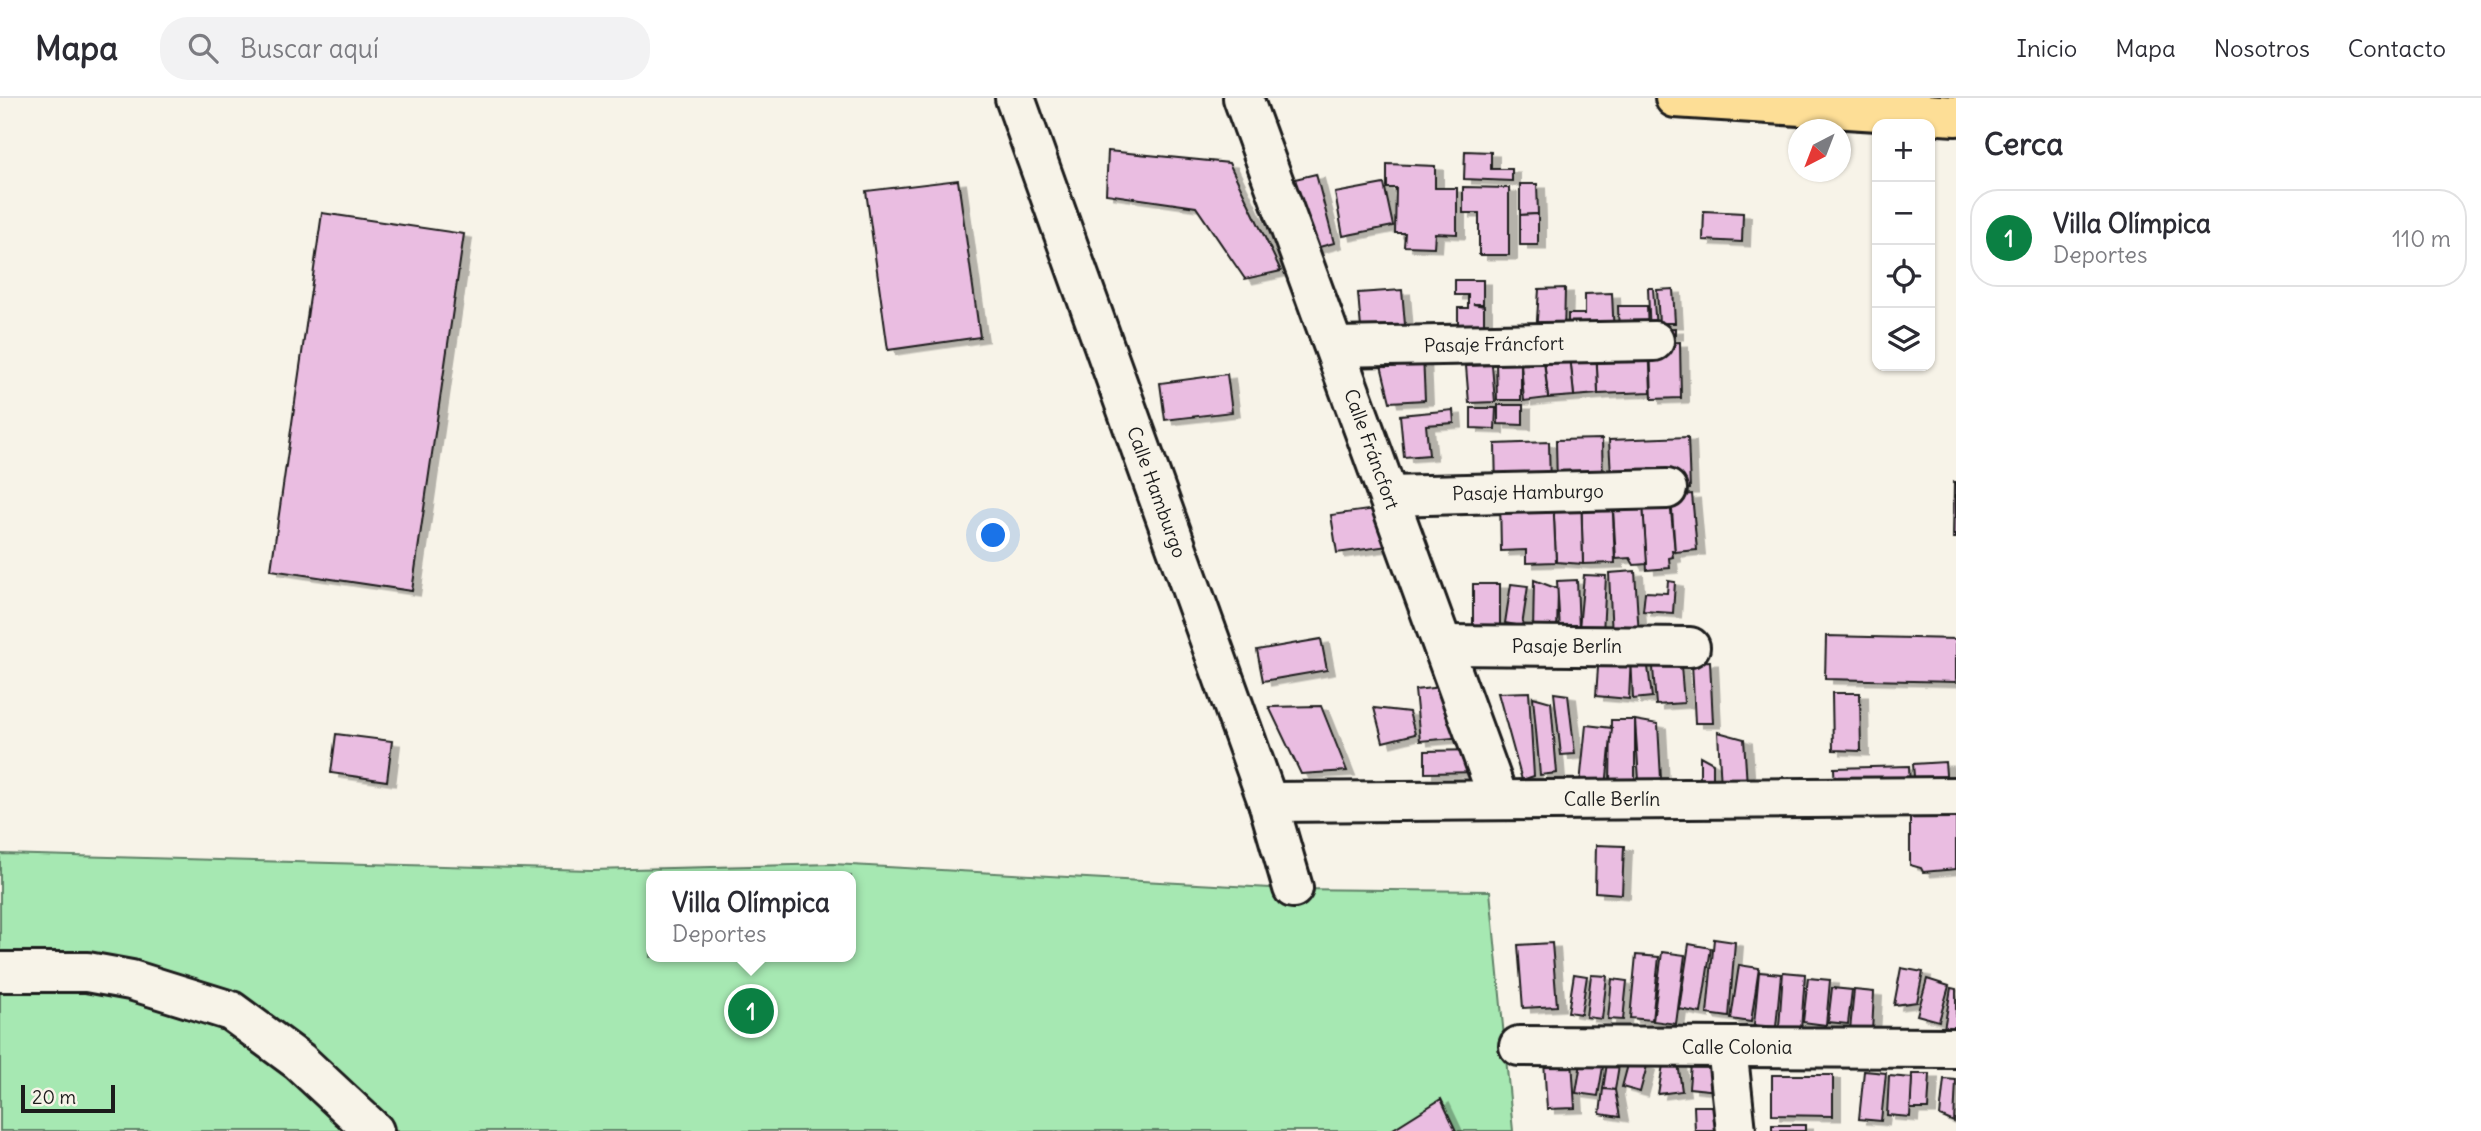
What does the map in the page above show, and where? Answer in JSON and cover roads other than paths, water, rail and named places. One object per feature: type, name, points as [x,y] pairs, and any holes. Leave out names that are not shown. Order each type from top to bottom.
[{"type":"main road","points":[[1675,98],[1956,116]]},
{"type":"street","name":"Calle Hamburgo","points":[[1015,98],[1268,802],[1293,888]]},
{"type":"street","name":"Calle Fráncfort","points":[[1243,98],[1499,800]]},
{"type":"street","name":"Pasaje Fráncfort","points":[[1335,347],[1654,341]]},
{"type":"street","name":"Pasaje Hamburgo","points":[[1389,496],[1667,489]]},
{"type":"street","name":"Pasaje Berlín","points":[[1444,645],[1690,647]]},
{"type":"street","name":"Calle Berlín","points":[[1268,802],[1956,797]]},
{"type":"street","points":[[0,972],[88,972],[131,980],[232,1011],[299,1061],[374,1131]]},
{"type":"street","name":"Calle Colonia","points":[[1519,1046],[1956,1048]]},
{"type":"street","points":[[1727,1047],[1735,1131]]},
{"type":"place","name":"Villa Olímpica","points":[[751,1011]]}]
